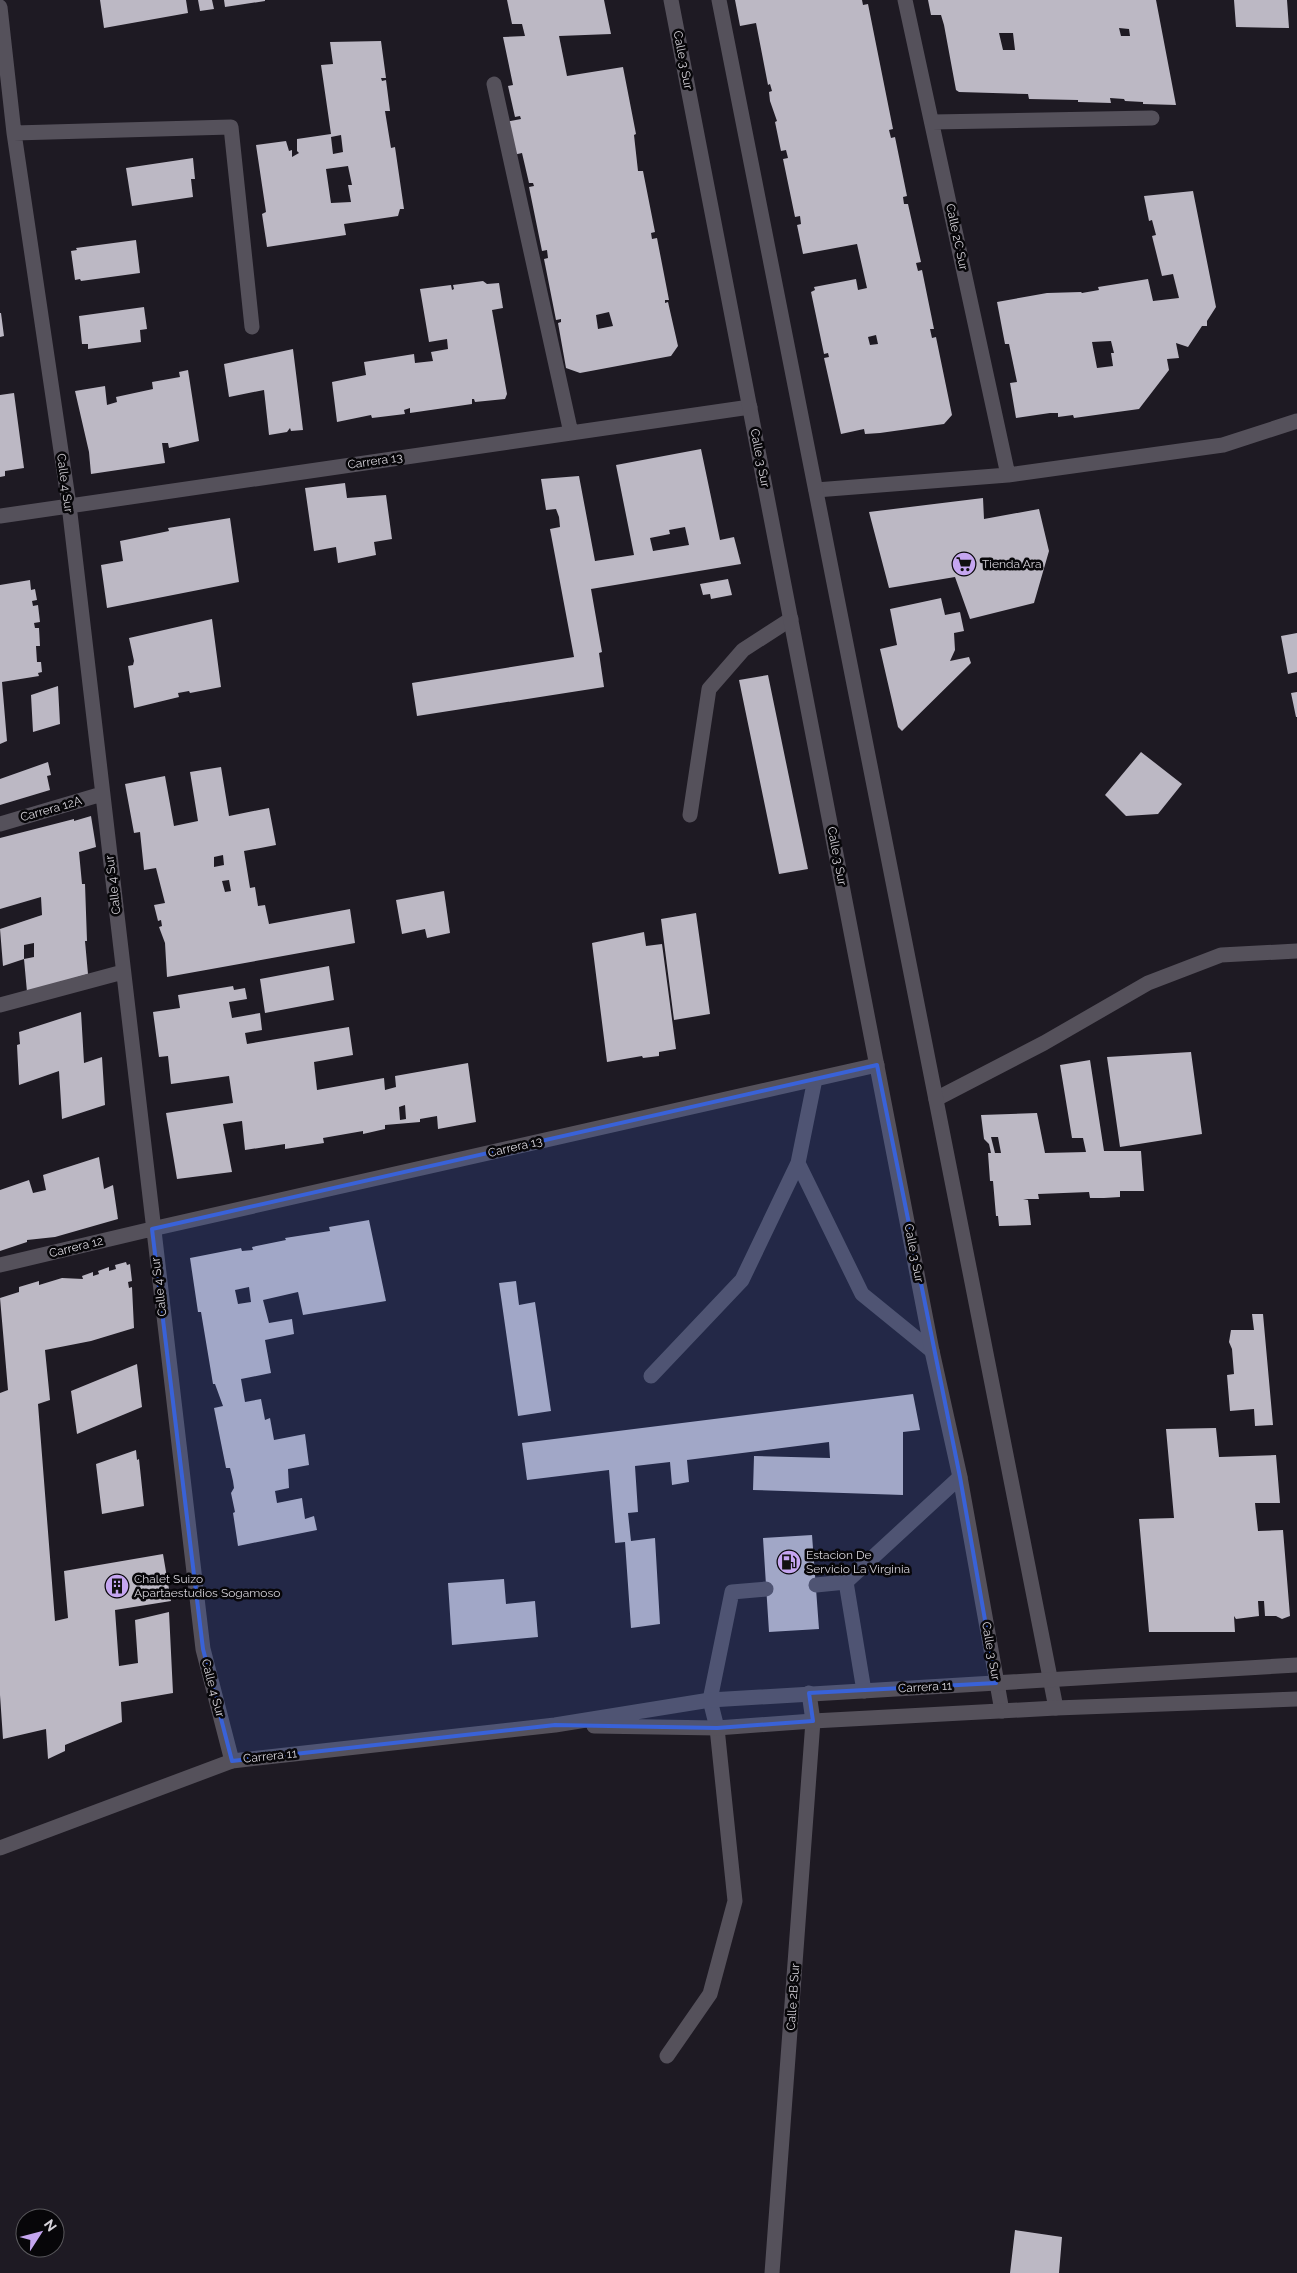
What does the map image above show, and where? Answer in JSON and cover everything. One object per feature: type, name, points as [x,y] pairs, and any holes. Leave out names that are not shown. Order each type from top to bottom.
[{"type":"street","name":"Calle 3 Sur","points":[[671,0],[932,1351],[960,1477],[1002,1711]]},
{"type":"street","points":[[719,0],[1056,1708]]},
{"type":"street","name":"Calle 2C Sur","points":[[905,0],[1008,475]]},
{"type":"street","name":"Calle 4 Sur","points":[[0,7],[14,133],[69,504],[202,1649],[232,1761]]},
{"type":"street","points":[[494,84],[571,433]]},
{"type":"street","points":[[932,122],[1152,118]]},
{"type":"street","points":[[14,133],[231,128],[252,327]]},
{"type":"street","name":"Carrera 13","points":[[0,516],[69,504],[750,407]]},
{"type":"street","points":[[816,490],[1008,475],[1223,445],[1297,421]]},
{"type":"street","points":[[690,815],[709,689],[742,650],[791,619]]},
{"type":"street","name":"Carrera 12A","points":[[0,824],[102,794]]},
{"type":"street","points":[[936,1099],[1044,1044],[1148,983],[1220,955],[1297,952]]},
{"type":"street","points":[[0,1006],[123,972]]},
{"type":"street","name":"Carrera 13","points":[[152,1228],[877,1065]]},
{"type":"street","points":[[651,1376],[742,1280],[798,1163],[815,1079]]},
{"type":"street","points":[[798,1163],[862,1294],[932,1351]]},
{"type":"street","name":"Carrera 12","points":[[0,1265],[152,1228]]},
{"type":"street","points":[[816,1585],[846,1582],[960,1477]]},
{"type":"street","points":[[846,1582],[864,1691]]},
{"type":"street","points":[[667,2056],[710,1994],[735,1901],[716,1728],[710,1700],[732,1592],[766,1589]]},
{"type":"street","name":"Carrera 11","points":[[0,1848],[232,1761],[555,1725],[710,1700],[1297,1665]]},
{"type":"street","name":"Calle 2B Sur","points":[[772,2273],[813,1721],[809,1693]]},
{"type":"street","name":"Carrera 11","points":[[555,1725],[716,1728],[1056,1708],[1297,1699]]},
{"type":"highlighted area","points":[[877,1065],[960,1477],[996,1683],[809,1693],[813,1721],[717,1728],[555,1725],[232,1761],[203,1649],[152,1229]]},
{"type":"building","points":[[100,0],[186,0],[188,13],[104,28]]},
{"type":"building","points":[[198,0],[212,0],[214,9],[200,11]]},
{"type":"building","points":[[224,0],[265,0],[265,1],[225,7]]},
{"type":"building","points":[[507,0],[604,0],[611,34],[559,36],[567,76],[623,67],[636,134],[634,135],[638,171],[643,171],[655,232],[651,233],[652,239],[657,238],[669,300],[665,300],[665,303],[668,302],[678,346],[671,356],[580,373],[566,368],[558,323],[561,322],[561,319],[556,320],[544,259],[548,258],[547,250],[542,251],[529,187],[534,186],[533,183],[529,183],[522,153],[513,155],[506,122],[521,119],[520,116],[515,117],[508,86],[513,85],[503,37],[525,36],[522,24],[512,24]],"holes":[[[609,312],[613,326],[598,329],[596,315]]]},
{"type":"building","points":[[735,0],[862,0],[863,5],[868,4],[893,129],[889,130],[891,138],[895,137],[907,196],[903,197],[904,204],[908,204],[921,262],[916,263],[918,271],[922,270],[934,329],[930,329],[932,338],[936,337],[952,415],[944,424],[880,433],[865,434],[864,429],[841,434],[824,358],[829,357],[828,353],[824,354],[811,292],[815,290],[814,287],[856,279],[858,290],[867,288],[857,244],[803,254],[797,225],[801,224],[800,216],[795,217],[783,159],[788,158],[786,150],[781,151],[775,122],[777,121],[770,101],[769,92],[772,91],[770,84],[768,85],[756,23],[740,26]],"holes":[[[876,335],[878,344],[870,345],[868,337]]]},
{"type":"building","points":[[928,0],[1156,0],[1176,105],[1143,104],[1143,102],[1110,98],[1111,103],[1078,102],[1078,100],[1029,99],[1028,94],[959,92],[956,90],[941,15],[931,15]],"holes":[[[1119,28],[1129,29],[1130,36],[1121,36]],[[999,33],[1013,33],[1015,50],[1003,50]]]},
{"type":"building","points":[[1234,0],[1287,0],[1289,28],[1236,27]]},
{"type":"building","points":[[381,41],[386,78],[381,78],[382,81],[386,80],[390,111],[385,111],[391,148],[395,147],[404,209],[400,209],[398,216],[344,224],[346,235],[267,247],[262,214],[266,212],[256,145],[286,141],[289,151],[292,150],[292,157],[299,153],[297,151],[297,139],[331,134],[321,65],[333,64],[330,42]],"holes":[[[341,135],[343,152],[333,154],[331,137]],[[348,166],[352,185],[348,185],[351,202],[331,203],[326,169]]]},
{"type":"building","points":[[193,158],[195,179],[191,179],[193,197],[132,206],[126,168]]},
{"type":"building","points":[[1193,191],[1216,307],[1207,321],[1207,326],[1202,326],[1188,347],[1176,343],[1179,358],[1167,359],[1169,370],[1139,409],[1074,418],[1073,415],[1058,417],[1058,413],[1050,413],[1016,418],[1010,383],[1017,382],[1009,344],[1005,344],[997,302],[1047,293],[1082,293],[1099,290],[1098,287],[1148,279],[1153,301],[1179,298],[1173,274],[1162,276],[1152,236],[1156,235],[1152,220],[1149,221],[1144,196]],"holes":[[[1111,341],[1114,353],[1111,353],[1113,366],[1097,368],[1092,342]]]},
{"type":"building","points":[[136,240],[140,273],[81,281],[80,279],[75,280],[71,251],[77,250],[76,248]]},
{"type":"building","points":[[483,281],[487,284],[499,283],[503,308],[492,310],[507,394],[505,399],[475,402],[472,399],[472,404],[410,413],[410,408],[404,410],[405,414],[372,418],[371,415],[337,422],[332,382],[366,375],[364,362],[414,354],[415,363],[433,361],[431,352],[448,349],[447,339],[429,342],[420,289],[451,285],[452,290],[454,289],[453,285]]},
{"type":"building","points":[[144,307],[147,329],[140,330],[141,342],[88,349],[88,344],[82,344],[79,316]]},
{"type":"building","points":[[0,313],[4,336],[0,337]]},
{"type":"building","points":[[293,349],[303,430],[291,431],[290,428],[287,432],[269,435],[264,390],[229,397],[224,364]]},
{"type":"building","points":[[188,370],[199,441],[169,448],[168,443],[162,443],[165,463],[91,474],[89,452],[75,391],[105,386],[107,405],[117,402],[116,397],[153,389],[152,382],[180,377],[179,372]]},
{"type":"building","points":[[14,393],[24,468],[5,471],[5,476],[0,477],[0,395]]},
{"type":"building","points":[[701,449],[720,540],[734,537],[741,564],[591,589],[602,652],[599,653],[604,687],[417,716],[412,683],[574,657],[550,529],[560,527],[559,517],[556,509],[546,510],[541,479],[579,476],[595,561],[634,555],[616,465]],"holes":[[[685,527],[689,545],[653,551],[650,538],[670,534],[669,530]]]},
{"type":"building","points":[[345,483],[347,498],[386,495],[392,539],[374,542],[376,555],[338,563],[336,547],[314,551],[305,488]]},
{"type":"building","name":"Tienda Ara","points":[[983,498],[984,519],[1039,509],[1049,551],[1034,603],[970,619],[955,577],[889,588],[869,512]]},
{"type":"building","points":[[230,518],[239,582],[107,608],[101,565],[123,561],[120,541],[169,531],[168,528]]},
{"type":"building","points":[[728,579],[732,595],[711,599],[710,594],[703,595],[700,584]]},
{"type":"building","points":[[30,580],[31,590],[35,589],[37,600],[32,601],[33,606],[38,605],[40,622],[34,623],[35,628],[39,628],[40,646],[36,646],[37,662],[41,662],[42,672],[38,673],[39,676],[2,682],[7,741],[0,744],[0,585]]},
{"type":"building","points":[[941,598],[945,615],[960,612],[964,631],[954,633],[955,650],[950,661],[969,657],[971,663],[902,731],[898,727],[880,649],[897,645],[890,609]]},
{"type":"building","points":[[212,619],[221,687],[190,693],[189,691],[178,693],[179,697],[134,708],[128,666],[133,665],[134,661],[129,638]]},
{"type":"building","points":[[1297,633],[1297,672],[1288,674],[1281,636]]},
{"type":"building","points":[[768,675],[808,869],[779,874],[739,680]]},
{"type":"building","points":[[58,686],[60,724],[33,732],[31,695]]},
{"type":"building","points":[[1297,692],[1297,717],[1296,717],[1291,693]]},
{"type":"building","points":[[1141,752],[1182,784],[1158,814],[1126,816],[1105,795]]},
{"type":"building","points":[[48,762],[51,775],[47,776],[50,790],[0,805],[0,779]]},
{"type":"building","points":[[221,767],[229,816],[269,808],[276,845],[244,851],[250,888],[255,887],[258,906],[265,905],[269,924],[350,909],[355,943],[167,977],[165,943],[159,927],[162,926],[161,920],[158,921],[154,905],[165,903],[156,868],[144,870],[140,832],[134,833],[125,784],[165,776],[174,826],[198,821],[190,772]],"holes":[[[223,855],[224,865],[214,867],[214,857]],[[229,880],[231,891],[225,892],[222,881]]]},
{"type":"building","points":[[91,816],[96,847],[79,852],[82,884],[85,884],[87,941],[85,941],[88,974],[27,992],[24,959],[3,966],[0,929],[42,915],[41,897],[0,909],[0,838],[74,819],[74,821]],"holes":[[[34,943],[34,957],[24,959],[24,945]]]},
{"type":"building","points":[[444,891],[450,933],[427,938],[425,929],[402,934],[396,900]]},
{"type":"building","points":[[696,913],[710,1014],[674,1020],[661,919]]},
{"type":"building","points":[[644,932],[646,946],[662,944],[676,1049],[659,1052],[659,1056],[643,1058],[642,1056],[607,1062],[592,943]]},
{"type":"building","points":[[329,966],[334,1000],[265,1013],[260,979]]},
{"type":"building","points":[[233,986],[234,990],[245,988],[247,999],[229,1002],[232,1018],[260,1013],[262,1030],[245,1033],[247,1044],[349,1027],[353,1055],[314,1062],[317,1090],[384,1078],[385,1090],[396,1087],[395,1076],[468,1063],[476,1122],[438,1129],[437,1116],[420,1119],[420,1122],[385,1125],[385,1129],[363,1134],[363,1131],[323,1138],[324,1143],[285,1149],[285,1144],[245,1150],[242,1121],[223,1124],[232,1172],[177,1179],[166,1113],[233,1103],[229,1076],[171,1084],[168,1056],[159,1057],[153,1012],[180,1008],[178,995]],"holes":[[[405,1105],[406,1119],[400,1120],[399,1107]]]},
{"type":"building","points":[[81,1012],[84,1063],[102,1057],[105,1105],[62,1119],[59,1071],[19,1085],[17,1045],[20,1044],[19,1032]]},
{"type":"building","points":[[1191,1052],[1202,1134],[1120,1147],[1107,1057]]},
{"type":"building","points":[[1090,1060],[1104,1151],[1141,1151],[1144,1191],[1120,1191],[1120,1197],[1104,1198],[1090,1198],[1089,1192],[1038,1194],[1039,1199],[1023,1199],[1028,1200],[1031,1225],[999,1226],[998,1216],[996,1216],[993,1181],[990,1181],[988,1153],[991,1153],[989,1144],[984,1139],[981,1115],[1037,1113],[1045,1153],[1086,1152],[1083,1138],[1072,1138],[1060,1065]],"holes":[[[991,1137],[998,1137],[1001,1153],[995,1153]]]},
{"type":"building","points":[[99,1157],[104,1189],[113,1185],[118,1219],[55,1237],[27,1240],[27,1242],[0,1251],[0,1190],[29,1180],[33,1193],[46,1190],[43,1175]]},
{"type":"building","points":[[369,1220],[386,1301],[303,1315],[298,1292],[263,1300],[269,1323],[292,1319],[294,1334],[265,1340],[271,1373],[241,1379],[245,1402],[261,1399],[265,1420],[270,1418],[274,1440],[305,1434],[309,1465],[288,1469],[289,1488],[275,1491],[277,1503],[302,1498],[305,1519],[314,1516],[317,1530],[238,1546],[231,1493],[234,1488],[233,1481],[230,1468],[226,1468],[214,1408],[223,1406],[215,1384],[213,1384],[201,1312],[198,1312],[190,1258],[241,1248],[242,1251],[253,1250],[252,1247],[286,1240],[285,1238],[330,1231],[329,1227]],"holes":[[[249,1287],[251,1302],[238,1304],[235,1290]]]},
{"type":"building","points":[[126,1262],[127,1265],[130,1264],[132,1281],[128,1282],[129,1288],[132,1287],[134,1328],[91,1341],[45,1350],[50,1400],[38,1404],[55,1621],[68,1618],[64,1571],[163,1554],[171,1601],[115,1610],[119,1666],[138,1663],[135,1620],[169,1612],[173,1693],[121,1702],[122,1722],[65,1745],[65,1751],[48,1759],[46,1729],[3,1739],[0,1695],[0,1393],[8,1390],[0,1298],[19,1292],[19,1287],[39,1281],[39,1285],[62,1278],[83,1279],[82,1276],[93,1272],[93,1276],[99,1274],[98,1271],[109,1267],[109,1271],[116,1269],[115,1265]]},
{"type":"building","points":[[516,1281],[519,1305],[535,1302],[551,1411],[518,1416],[499,1283]]},
{"type":"building","points":[[1252,1314],[1263,1314],[1273,1425],[1255,1426],[1254,1409],[1230,1411],[1227,1375],[1234,1374],[1232,1349],[1229,1342],[1231,1330],[1254,1330]]},
{"type":"building","points":[[137,1364],[142,1407],[77,1434],[71,1391]]},
{"type":"building","points":[[913,1394],[920,1430],[903,1432],[903,1495],[753,1490],[754,1456],[830,1458],[829,1442],[687,1460],[689,1482],[672,1485],[670,1462],[635,1466],[638,1512],[628,1513],[631,1541],[655,1538],[660,1624],[631,1628],[625,1542],[615,1543],[609,1470],[527,1480],[522,1443]]},
{"type":"building","points":[[1216,1428],[1219,1457],[1276,1455],[1280,1503],[1255,1503],[1258,1531],[1283,1530],[1290,1616],[1282,1619],[1276,1616],[1265,1616],[1264,1601],[1258,1601],[1259,1616],[1236,1619],[1234,1616],[1235,1632],[1149,1632],[1139,1519],[1174,1518],[1166,1429]]},
{"type":"building","points":[[136,1450],[137,1460],[139,1459],[144,1506],[102,1514],[96,1464]]},
{"type":"building","name":"Estacion De Servicio La Virginia","points":[[812,1535],[819,1629],[769,1632],[763,1538]]},
{"type":"building","points":[[504,1579],[506,1604],[535,1601],[538,1637],[452,1645],[448,1583]]},
{"type":"building","points":[[1015,2230],[1062,2237],[1059,2273],[1010,2273]]},
{"type":"place","name":"Tienda Ara","points":[[964,564]]},
{"type":"place","name":"Estacion De Servicio La Virginia","points":[[789,1562]]},
{"type":"place","name":"Chalet Suizo Apartaestudios Sogamoso","points":[[117,1586]]}]
